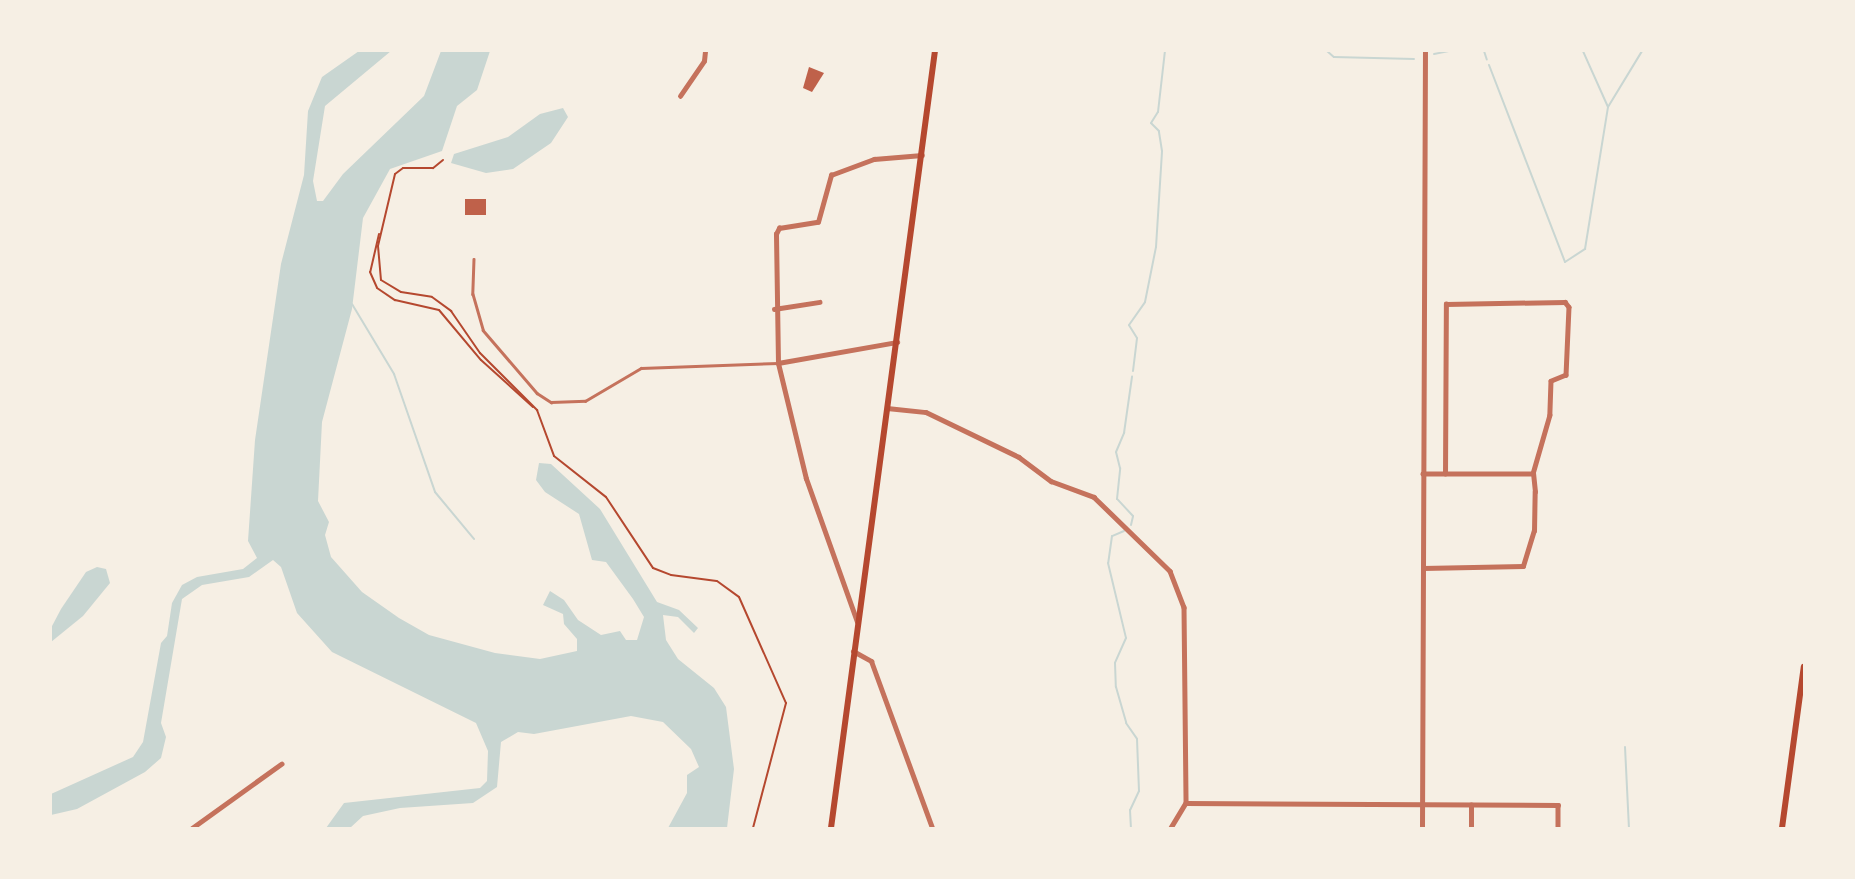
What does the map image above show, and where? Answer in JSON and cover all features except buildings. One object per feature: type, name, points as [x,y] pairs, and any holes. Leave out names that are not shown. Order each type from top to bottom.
[{"type":"main road","points":[[831,828],[935,51]]},
{"type":"main road","points":[[1782,828],[1804,666]]},
{"type":"street","points":[[680,96],[704,61],[705,51]]},
{"type":"street","points":[[1422,828],[1425,51]]},
{"type":"street","points":[[857,622],[806,479],[778,363],[774,309],[778,229],[818,222],[831,175],[874,159],[922,155]]},
{"type":"street","points":[[774,309],[819,302]]},
{"type":"street","points":[[1423,568],[1523,566],[1534,531],[1533,474],[1550,415],[1551,381],[1566,375],[1569,307],[1565,302],[1446,304],[1445,474]]},
{"type":"street","points":[[778,363],[897,342]]},
{"type":"street","points":[[887,408],[926,412],[1019,457],[1051,481],[1094,497],[1170,571],[1184,607],[1186,803],[1171,828]]},
{"type":"street","points":[[1423,474],[1533,474]]},
{"type":"street","points":[[853,651],[871,661],[932,828]]},
{"type":"street","points":[[192,828],[281,764]]},
{"type":"street","points":[[1186,803],[1558,805],[1558,828]]},
{"type":"street","points":[[1471,805],[1471,828]]},
{"type":"lane","points":[[474,259],[473,294],[483,330],[537,393],[551,402],[566,405],[585,401],[641,368],[778,363]]},
{"type":"path","points":[[443,160],[433,167],[403,168],[395,174],[370,264],[377,288],[395,300],[439,310],[481,360],[537,410]]},
{"type":"path","points":[[381,228],[376,256],[381,280],[395,290],[432,297],[445,305],[480,353],[537,410],[550,450],[606,497],[650,565],[671,575],[717,581],[739,597],[786,703],[753,828]]},
{"type":"shaded area","points":[[359,51],[391,51],[325,106],[313,181],[317,201],[323,201],[343,174],[424,96],[441,51],[490,51],[477,90],[457,106],[442,151],[390,169],[363,218],[352,309],[322,422],[318,501],[329,522],[325,535],[331,557],[362,592],[399,618],[429,635],[495,653],[540,659],[577,651],[577,639],[564,624],[563,614],[543,605],[550,591],[564,600],[578,620],[601,635],[620,631],[626,640],[637,640],[644,617],[633,599],[606,562],[592,560],[579,514],[545,492],[536,480],[539,463],[551,464],[600,509],[657,602],[679,610],[698,628],[694,633],[678,617],[663,615],[666,640],[678,659],[714,688],[726,707],[734,769],[727,828],[668,828],[687,793],[687,775],[699,767],[691,749],[663,722],[631,716],[534,734],[518,732],[501,742],[497,787],[473,803],[400,808],[363,816],[350,828],[326,828],[344,803],[480,788],[487,781],[488,751],[476,723],[332,652],[297,613],[281,567],[273,560],[249,577],[202,585],[182,599],[161,723],[166,737],[161,758],[145,772],[77,809],[51,815],[51,794],[133,757],[143,742],[161,643],[167,636],[172,603],[182,585],[197,577],[243,569],[257,558],[248,541],[255,440],[281,264],[304,175],[308,111],[322,77]]},
{"type":"shaded area","points":[[563,108],[568,117],[551,143],[513,169],[486,173],[451,163],[454,154],[508,137],[540,114]]},
{"type":"shaded area","points":[[97,567],[106,569],[110,583],[83,616],[51,642],[51,628],[61,609],[86,572]]},
{"type":"waterway","points":[[1133,371],[1137,338],[1129,325],[1145,302],[1156,247],[1162,151],[1159,131],[1151,123],[1158,112],[1165,51]]},
{"type":"waterway","points":[[1327,51],[1334,57],[1414,59]]},
{"type":"waterway","points":[[1434,54],[1449,51]]},
{"type":"waterway","points":[[1484,51],[1487,60]]},
{"type":"waterway","points":[[1489,65],[1565,262],[1585,249],[1608,107],[1583,51]]},
{"type":"waterway","points":[[1608,107],[1642,51]]},
{"type":"waterway","points":[[352,304],[394,374],[435,492],[474,539]]},
{"type":"waterway","points":[[1131,525],[1133,516],[1117,499],[1120,468],[1116,452],[1124,433],[1132,377]]},
{"type":"waterway","points":[[1124,531],[1112,536],[1108,563],[1126,638],[1115,663],[1116,687],[1126,723],[1137,739],[1139,791],[1130,810],[1131,828]]},
{"type":"waterway","points":[[1625,747],[1629,828]]}]
